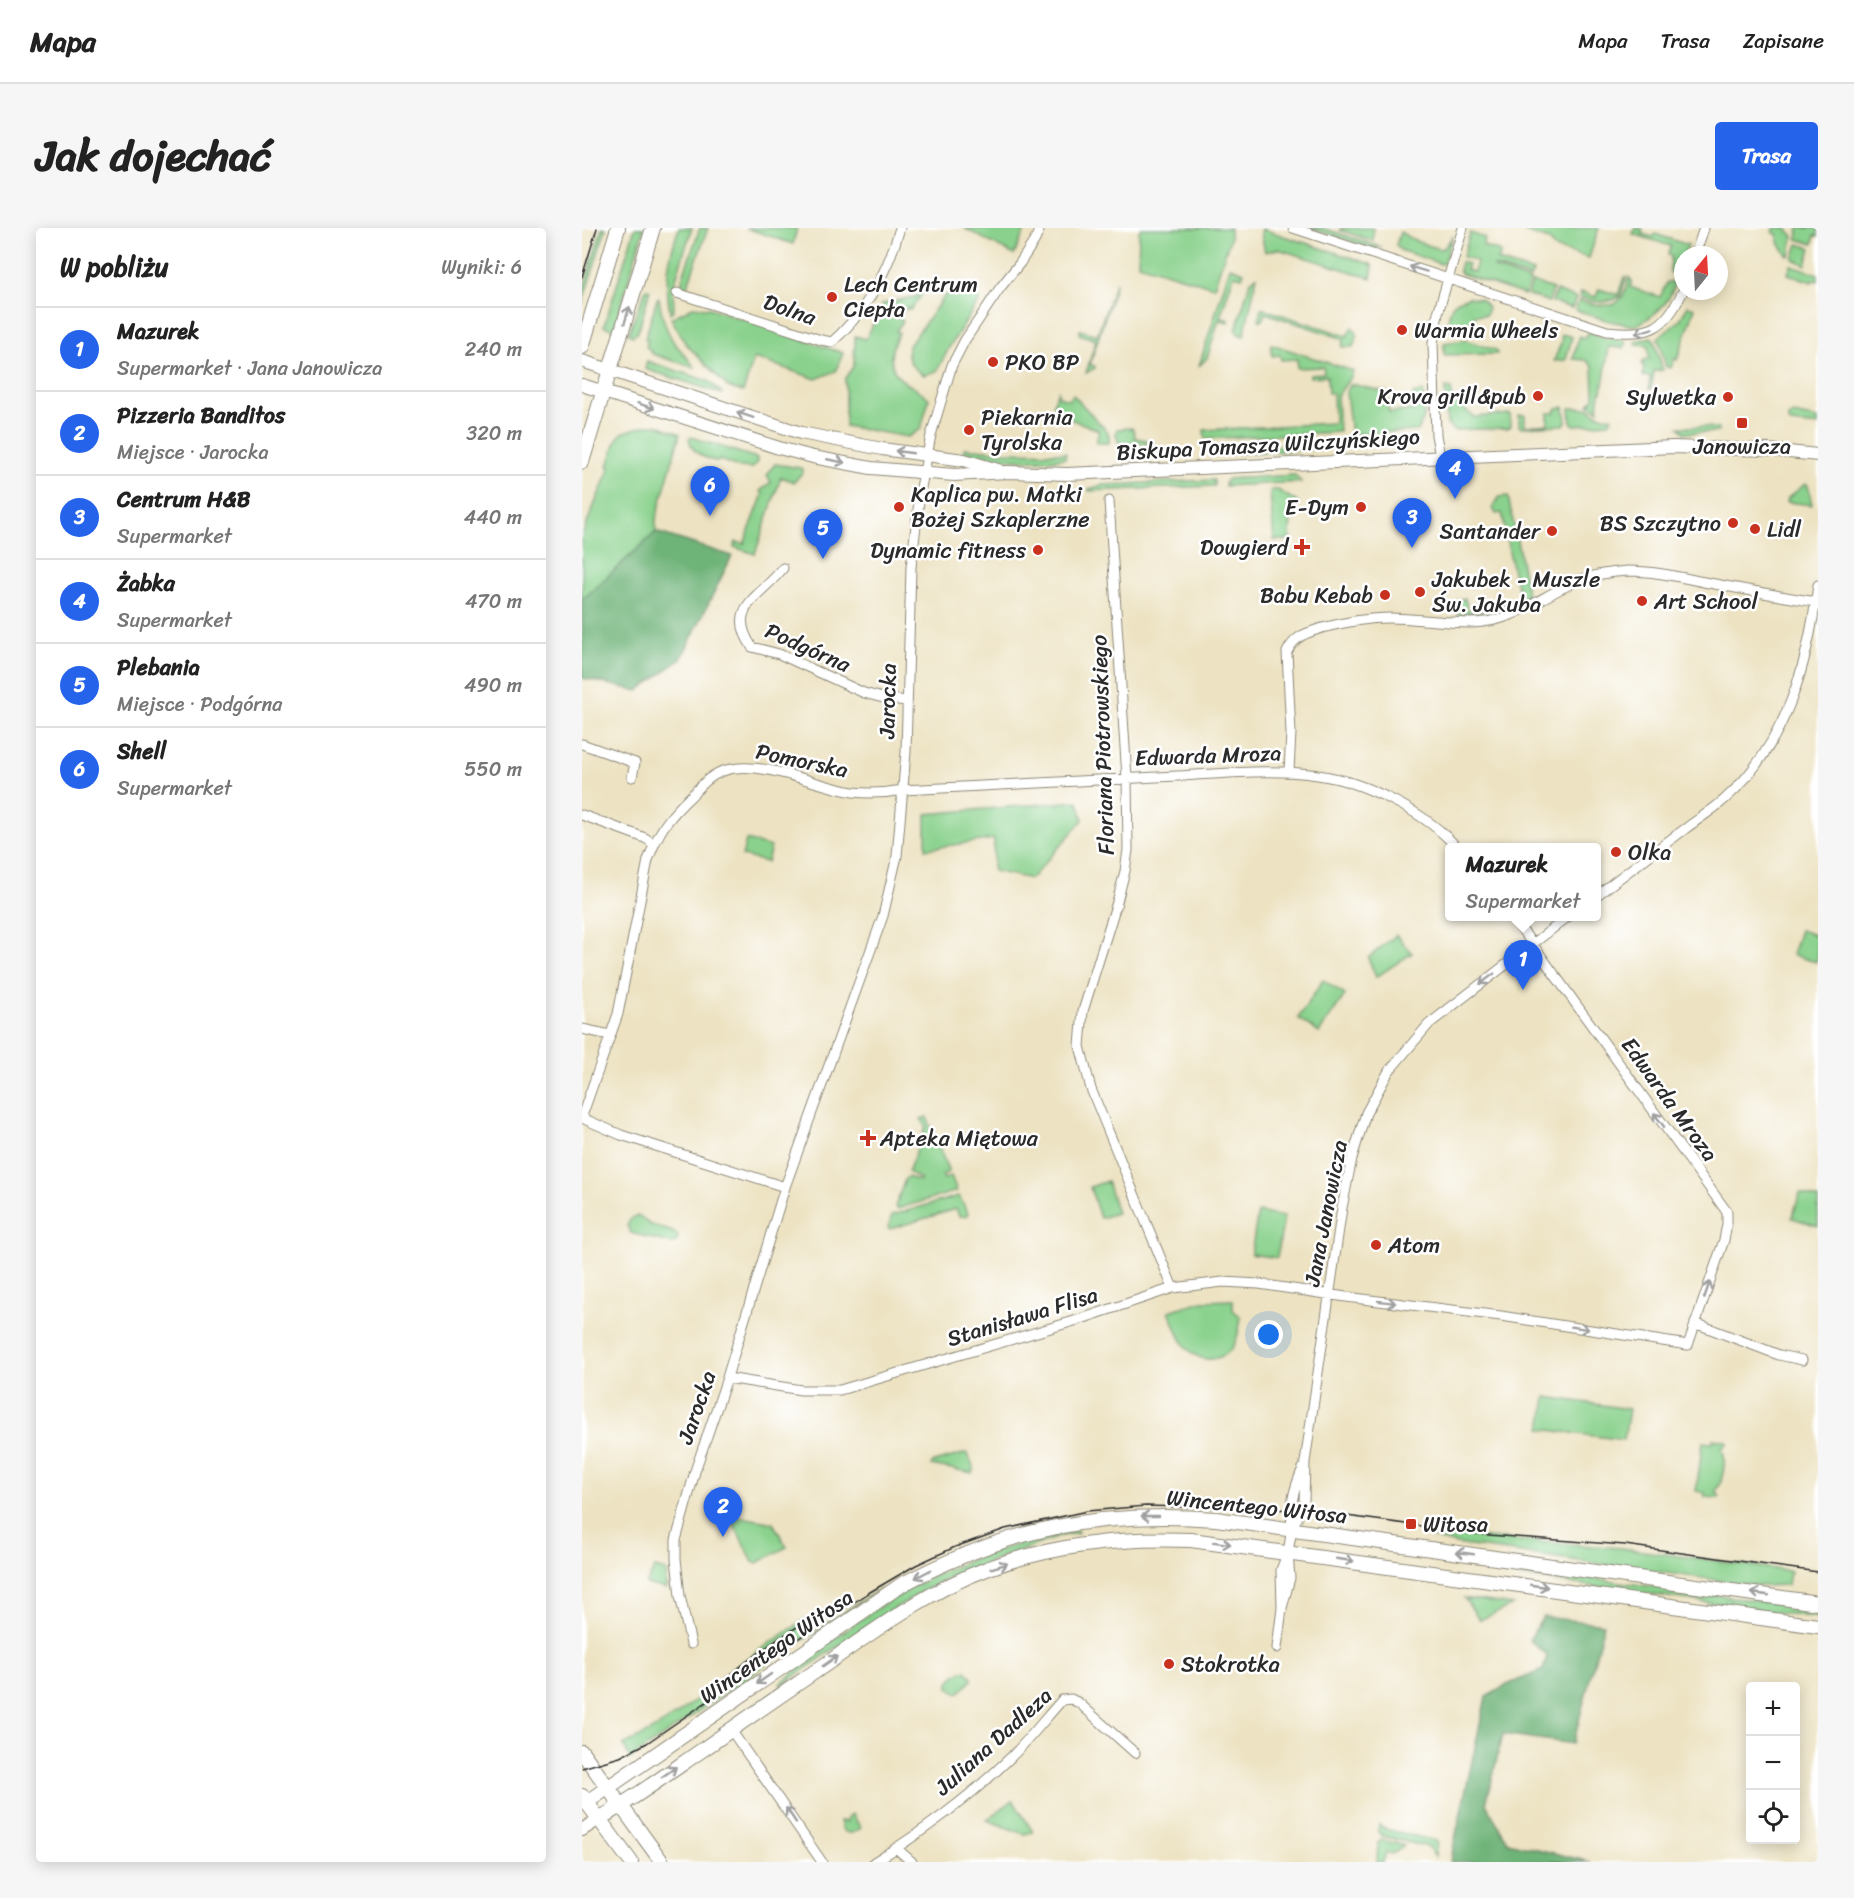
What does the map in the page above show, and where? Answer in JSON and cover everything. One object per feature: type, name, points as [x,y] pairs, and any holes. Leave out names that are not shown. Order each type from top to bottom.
[{"type":"main road","points":[[582,347],[618,228]]},
{"type":"main road","points":[[582,462],[653,228]]},
{"type":"main road","name":"Wincentego Witosa","points":[[584,1801],[608,1788],[901,1586],[932,1569],[1008,1539],[1083,1521],[1140,1516],[1216,1519],[1818,1603]]},
{"type":"main road","name":"Wincentego Witosa","points":[[599,1819],[923,1599],[989,1568],[1071,1547],[1142,1539],[1191,1540],[1818,1626]]},
{"type":"main road","points":[[582,1752],[662,1862]]},
{"type":"main road","points":[[584,1801],[631,1862]]},
{"type":"street","name":"Dolna","points":[[677,293],[832,342],[857,317],[888,265],[900,228]]},
{"type":"street","name":"Jarocka","points":[[691,1644],[680,1596],[676,1540],[696,1468],[727,1378],[784,1187],[883,916],[897,856],[903,790],[911,567],[931,435],[952,365],[965,340],[1035,240],[1040,228]]},
{"type":"street","points":[[1293,228],[1607,331],[1635,334],[1652,330],[1667,318],[1679,300]]},
{"type":"street","points":[[1440,457],[1436,435],[1433,343],[1438,313],[1463,228]]},
{"type":"street","points":[[1698,246],[1704,228]]},
{"type":"street","name":"Biskupa Tomasza Wilczyńskiego","points":[[582,361],[801,433],[837,441],[964,460],[1008,472]]},
{"type":"street","name":"Biskupa Tomasza Wilczyńskiego","points":[[582,384],[790,451],[889,471],[924,474],[1008,472],[1067,474],[1672,447],[1818,455]]},
{"type":"street","name":"Floriana Piotrowskiego","points":[[1109,501],[1127,778],[1128,850],[1125,871],[1083,1011],[1080,1046],[1091,1089],[1173,1288]]},
{"type":"street","name":"Podgórna","points":[[783,568],[773,581],[746,605],[741,619],[745,636],[752,647],[779,654],[864,693],[906,701]]},
{"type":"street","points":[[1289,771],[1291,733],[1287,652],[1292,642],[1301,635],[1313,631],[1347,621],[1371,619],[1392,618],[1473,623],[1502,619],[1519,613],[1576,582],[1600,574],[1629,571],[1662,574],[1816,602]]},
{"type":"street","points":[[1601,892],[1727,798],[1749,773],[1775,737],[1804,669],[1818,585]]},
{"type":"street","points":[[582,744],[635,763],[632,777]]},
{"type":"street","name":"Pomorska","points":[[582,1117],[610,1035],[624,984],[648,860],[666,821],[707,781],[722,771],[738,767],[755,768],[852,792],[885,793],[903,790]]},
{"type":"street","name":"Edwarda Mroza","points":[[903,790],[1289,771],[1320,775],[1366,788],[1400,804],[1445,834],[1453,843]]},
{"type":"street","points":[[582,815],[645,838],[654,844]]},
{"type":"street","name":"Edwarda Mroza","points":[[1329,1294],[1501,1316],[1688,1345],[1724,1240],[1727,1212],[1516,921]]},
{"type":"street","name":"Jana Janowicza","points":[[1277,1648],[1282,1608],[1290,1578],[1288,1552],[1292,1529],[1290,1509],[1293,1493],[1305,1462],[1342,1208],[1352,1158],[1366,1113],[1389,1071],[1429,1024],[1563,921]]},
{"type":"street","points":[[582,1029],[610,1035]]},
{"type":"street","points":[[582,1117],[621,1135],[784,1187]]},
{"type":"street","name":"Stanisława Flisa","points":[[727,1378],[801,1390],[840,1390],[902,1373],[1173,1288],[1223,1282],[1259,1284],[1329,1294]]},
{"type":"street","points":[[1695,1323],[1779,1355],[1802,1360]]},
{"type":"street","name":"Juliana Dadleza","points":[[874,1862],[979,1786],[1010,1758],[1062,1700],[1071,1699],[1079,1703],[1135,1753]]},
{"type":"street","points":[[731,1730],[822,1862]]},
{"type":"street","points":[[582,1830],[599,1819]]},
{"type":"street","points":[[896,1848],[912,1862]]},
{"type":"green space","points":[[602,228],[606,228],[582,304],[582,293]]},
{"type":"green space","points":[[635,228],[644,228],[614,330],[604,326]]},
{"type":"green space","points":[[679,228],[692,228],[673,288],[674,310],[670,313],[667,290],[668,270]]},
{"type":"green space","points":[[700,228],[708,228],[687,287],[682,287],[682,279]]},
{"type":"green space","points":[[746,228],[797,228],[793,244]]},
{"type":"green space","points":[[964,228],[1026,228],[1014,255]]},
{"type":"green space","points":[[1141,228],[1230,228],[1230,239],[1214,287],[1138,264]]},
{"type":"green space","points":[[1309,228],[1322,228],[1381,247],[1375,249]]},
{"type":"green space","points":[[1341,228],[1373,228],[1373,241],[1340,230]]},
{"type":"green space","points":[[1526,228],[1599,228],[1589,258],[1555,248],[1549,240],[1525,232]]},
{"type":"green space","points":[[1635,228],[1643,229],[1642,234],[1653,237],[1655,234],[1688,245],[1674,246],[1674,274],[1670,272],[1671,256],[1668,255],[1671,246],[1633,234]]},
{"type":"green space","points":[[1774,228],[1786,228],[1793,235],[1790,255],[1788,256],[1780,245],[1777,234],[1773,233]]},
{"type":"green space","points":[[1799,228],[1818,228],[1818,236],[1815,235],[1813,244],[1797,239]]},
{"type":"green space","points":[[1262,229],[1371,264],[1373,267],[1371,278],[1278,249],[1265,252]]},
{"type":"green space","points":[[1400,232],[1418,242],[1440,249],[1444,248],[1453,236],[1444,263],[1441,264],[1400,250],[1396,245]]},
{"type":"green space","points":[[1470,233],[1485,238],[1483,246],[1501,252],[1498,261],[1533,272],[1530,278],[1494,266],[1494,268],[1530,281],[1525,295],[1459,271],[1461,262],[1468,264],[1466,270],[1474,272],[1477,261],[1463,257]]},
{"type":"green space","points":[[1798,244],[1811,248],[1806,265],[1793,259]]},
{"type":"green space","points":[[1791,265],[1818,274],[1818,281],[1813,280],[1812,282],[1788,274]]},
{"type":"green space","points":[[1230,267],[1244,272],[1242,277],[1234,275],[1220,317],[1229,320],[1228,322],[1219,320],[1207,358],[1199,366]]},
{"type":"green space","points":[[1256,276],[1244,336],[1238,334],[1236,330],[1250,282]]},
{"type":"green space","points":[[1624,277],[1626,278],[1620,297],[1600,302],[1580,297],[1581,292],[1596,297],[1599,289],[1618,295]]},
{"type":"green space","points":[[1629,277],[1632,281],[1630,287],[1660,297],[1667,282],[1674,283],[1665,304],[1635,326],[1609,321],[1575,310],[1579,300],[1602,305],[1614,304],[1624,292]]},
{"type":"green space","points":[[1116,282],[1090,365],[1095,368],[1086,373],[1096,340],[1079,334],[1080,330],[1097,335]]},
{"type":"green space","points":[[1532,282],[1553,289],[1549,302],[1528,295]]},
{"type":"green space","points":[[920,285],[929,285],[910,310],[906,308],[899,317],[903,321],[896,331],[899,333],[893,346],[891,360],[900,378],[929,399],[921,429],[908,437],[845,426],[845,379],[854,365],[855,336],[866,339],[883,304],[917,296]]},
{"type":"green space","points":[[646,289],[650,290],[638,332],[633,336],[628,334]]},
{"type":"green space","points":[[954,289],[970,290],[979,301],[937,371],[924,375],[911,364],[908,347],[943,298]]},
{"type":"green space","points":[[1556,291],[1576,298],[1572,308],[1552,302]]},
{"type":"green space","points":[[1469,297],[1481,299],[1488,307],[1486,315],[1475,315],[1470,327],[1464,330],[1447,329],[1451,308],[1457,301]]},
{"type":"green space","points":[[659,298],[670,336],[695,368],[653,354],[646,346],[648,340],[645,339]]},
{"type":"green space","points":[[1688,306],[1695,308],[1677,360],[1674,359],[1671,368],[1666,367],[1658,338],[1679,321]]},
{"type":"green space","points":[[693,307],[710,308],[843,353],[836,371],[816,379],[754,358],[743,392],[728,387],[686,344],[671,318]]},
{"type":"green space","points":[[1261,308],[1347,336],[1352,327],[1357,334],[1353,347],[1342,347],[1344,339],[1265,313],[1262,321],[1259,320]]},
{"type":"green space","points":[[1589,332],[1605,338],[1623,340],[1626,343],[1623,348],[1609,347],[1598,410],[1589,404],[1594,398],[1593,366],[1586,360],[1573,359],[1579,336],[1584,338]]},
{"type":"green space","points":[[1562,334],[1572,337],[1566,360],[1554,361],[1562,340]]},
{"type":"green space","points":[[1651,337],[1663,370],[1654,371],[1651,389],[1649,389],[1650,377],[1643,376],[1644,366],[1642,365],[1644,360],[1649,359],[1648,345],[1636,344],[1636,341]]},
{"type":"green space","points":[[1465,340],[1496,350],[1497,354],[1444,355],[1444,343]]},
{"type":"green space","points":[[1271,344],[1353,371],[1337,396],[1339,432],[1205,439],[1204,430],[1334,423],[1333,393],[1328,393],[1327,376],[1310,377],[1310,374],[1324,373],[1323,367],[1297,368],[1297,359],[1281,360],[1280,355],[1272,356]]},
{"type":"green space","points":[[647,361],[708,381],[723,394],[645,369]]},
{"type":"green space","points":[[1351,384],[1387,392],[1389,413],[1412,410],[1413,394],[1423,391],[1424,417],[1418,431],[1351,434],[1346,392]]},
{"type":"green space","points":[[1445,388],[1451,389],[1453,400],[1474,417],[1510,414],[1511,426],[1453,430],[1447,424]]},
{"type":"green space","points":[[1058,391],[1059,397],[1069,400],[1073,395],[1105,429],[1109,435],[1109,443],[1096,443],[1099,430],[1054,413],[1056,406],[1053,404]]},
{"type":"green space","points":[[1564,407],[1566,421],[1564,425],[1521,427],[1519,426],[1519,415],[1525,415],[1525,426],[1548,424],[1548,413],[1554,413],[1557,408]]},
{"type":"green space","points":[[1570,408],[1589,408],[1597,414],[1612,418],[1609,423],[1574,425],[1571,422]]},
{"type":"green space","points":[[1793,414],[1818,419],[1818,426],[1791,423],[1788,417]]},
{"type":"green space","points":[[658,425],[680,434],[656,519],[656,532],[582,600],[582,535],[610,467],[608,466],[616,441],[619,436],[629,430]]},
{"type":"green space","points":[[1679,427],[1709,427],[1718,429],[1718,432],[1685,433]]},
{"type":"green space","points":[[1132,428],[1135,438],[1153,441],[1152,444],[1119,443],[1116,435],[1117,429]]},
{"type":"green space","points":[[691,437],[757,458],[757,462],[753,468],[738,467],[720,460],[718,462],[709,459],[693,449],[689,439]]},
{"type":"green space","points":[[1410,439],[1413,444],[1229,454],[1225,451],[1225,449]]},
{"type":"green space","points":[[964,448],[1006,452],[1066,453],[1065,458],[1027,460],[963,452]]},
{"type":"green space","points":[[775,464],[801,468],[803,472],[794,482],[781,477],[755,554],[734,547],[736,542],[744,544],[763,494],[760,491],[771,482],[767,475]]},
{"type":"green space","points":[[1295,475],[1301,482],[1225,486],[1228,479]]},
{"type":"green space","points":[[1214,480],[1214,486],[1089,491],[1089,489],[1102,485]]},
{"type":"green space","points":[[1805,484],[1808,485],[1812,505],[1787,502],[1788,498]]},
{"type":"green space","points":[[1271,490],[1278,490],[1299,503],[1291,514],[1290,540],[1274,540]]},
{"type":"green space","points":[[1508,496],[1527,596],[1493,611],[1458,614],[1456,601],[1465,598],[1468,610],[1482,610],[1521,597],[1513,573],[1502,513],[1496,514],[1493,508],[1499,497]]},
{"type":"green space","points":[[656,532],[732,556],[681,659],[638,691],[582,678],[582,600]]},
{"type":"green space","points":[[1078,801],[1083,820],[1031,879],[993,871],[994,839],[926,849],[926,814]]},
{"type":"green space","points":[[746,840],[771,847],[767,862],[742,856]]},
{"type":"green space","points":[[1800,930],[1818,936],[1816,962],[1792,955]]},
{"type":"green space","points":[[1396,935],[1412,953],[1376,977],[1368,958]]},
{"type":"green space","points":[[1323,980],[1345,995],[1319,1033],[1298,1018]]},
{"type":"green space","points":[[927,1117],[949,1172],[942,1175],[944,1179],[951,1176],[957,1191],[897,1209],[895,1207],[905,1179],[908,1177],[920,1181],[921,1179],[908,1172],[926,1126],[921,1119]]},
{"type":"green space","points":[[1107,1181],[1117,1213],[1100,1218],[1090,1187]]},
{"type":"green space","points":[[1800,1193],[1818,1199],[1818,1226],[1792,1218]]},
{"type":"green space","points":[[959,1196],[968,1213],[967,1216],[959,1216],[956,1209],[890,1229],[888,1227],[892,1215]]},
{"type":"green space","points":[[1258,1212],[1284,1217],[1277,1258],[1251,1254]]},
{"type":"green space","points":[[636,1216],[649,1224],[676,1233],[677,1241],[673,1244],[631,1233],[627,1226],[631,1218]]},
{"type":"green space","points":[[1233,1300],[1233,1310],[1241,1317],[1237,1338],[1231,1350],[1220,1357],[1209,1359],[1201,1358],[1191,1352],[1181,1338],[1169,1311],[1202,1301]]},
{"type":"green space","points":[[1546,1397],[1629,1409],[1624,1440],[1541,1429]]},
{"type":"green space","points":[[1713,1439],[1728,1443],[1722,1448],[1724,1470],[1716,1491],[1720,1497],[1718,1498],[1705,1497],[1705,1493],[1696,1491],[1703,1442],[1712,1443]]},
{"type":"green space","points":[[967,1453],[974,1468],[972,1473],[931,1465],[934,1462]]},
{"type":"green space","points":[[737,1516],[773,1523],[787,1547],[757,1563],[753,1562],[732,1521]]},
{"type":"green space","points":[[1077,1530],[1078,1533],[1061,1536],[937,1583],[877,1619],[781,1686],[780,1684],[842,1633],[909,1589],[949,1569],[990,1553]]},
{"type":"green space","points":[[1427,1530],[1488,1538],[1621,1548],[1790,1571],[1788,1585],[1760,1586],[1456,1544],[1426,1536]]},
{"type":"green space","points":[[655,1568],[666,1571],[666,1589],[646,1584]]},
{"type":"green space","points":[[1520,1573],[1575,1576],[1796,1606],[1818,1610],[1818,1618],[1519,1576]]},
{"type":"green space","points":[[881,1588],[821,1630],[797,1643],[630,1759],[623,1745],[677,1715],[724,1675],[731,1682],[794,1639],[790,1635],[734,1674],[730,1670],[806,1619],[815,1631]]},
{"type":"green space","points":[[1464,1598],[1513,1605],[1480,1620]]},
{"type":"green space","points":[[1543,1617],[1604,1624],[1573,1744],[1503,1734],[1486,1804],[1508,1842],[1591,1862],[1450,1862],[1486,1697],[1509,1684],[1543,1670],[1547,1655],[1529,1640]]},
{"type":"green space","points":[[966,1671],[972,1680],[958,1694],[949,1687],[949,1684],[952,1678]]},
{"type":"green space","points":[[1013,1800],[1033,1832],[1024,1834],[987,1820]]},
{"type":"green space","points":[[852,1814],[861,1828],[849,1833],[842,1829],[840,1821],[847,1822],[848,1817]]},
{"type":"green space","points":[[1379,1825],[1385,1829],[1437,1841],[1435,1857],[1429,1847],[1382,1836],[1378,1832]]},
{"type":"green space","points":[[1382,1840],[1404,1845],[1392,1854],[1386,1852],[1383,1862],[1377,1862],[1378,1843]]},
{"type":"tram line","points":[[582,277],[597,228]]},
{"type":"tram line","points":[[582,1768],[620,1757],[647,1743],[812,1629],[916,1565],[955,1547],[1005,1529],[1087,1511],[1146,1506],[1302,1510],[1488,1535],[1625,1545],[1818,1572]]},
{"type":"tram line","points":[[713,1690],[775,1641],[843,1600]]},
{"type":"place","name":"Lech Centrum Ciepła","points":[[832,297]]},
{"type":"place","name":"Warmia Wheels","points":[[1402,330]]},
{"type":"place","name":"PKO BP","points":[[993,362]]},
{"type":"place","name":"Krova grill&pub","points":[[1538,396]]},
{"type":"place","name":"Sylwetka","points":[[1728,397]]},
{"type":"place","name":"Janowicza","points":[[1742,423]]},
{"type":"place","name":"Piekarnia Tyrolska","points":[[969,430]]},
{"type":"place","name":"Żabka","points":[[1455,499]]},
{"type":"place","name":"Kaplica pw. Matki Bożej Szkaplerzne","points":[[899,507]]},
{"type":"place","name":"E-Dym","points":[[1361,507]]},
{"type":"place","name":"Shell","points":[[710,516]]},
{"type":"place","name":"BS Szczytno","points":[[1733,523]]},
{"type":"place","name":"Lidl","points":[[1755,529]]},
{"type":"place","name":"Santander","points":[[1552,531]]},
{"type":"place","name":"Dowgierd","points":[[1302,547]]},
{"type":"place","name":"Centrum H&B","points":[[1412,548]]},
{"type":"place","name":"Dynamic fitness","points":[[1038,550]]},
{"type":"place","name":"Plebania","points":[[823,559]]},
{"type":"place","name":"Jakubek - Muszle Św. Jakuba","points":[[1420,592]]},
{"type":"place","name":"Babu Kebab","points":[[1385,595]]},
{"type":"place","name":"Art School","points":[[1642,601]]},
{"type":"place","name":"Olka","points":[[1616,852]]},
{"type":"place","name":"Mazurek","points":[[1523,990]]},
{"type":"place","name":"Apteka Miętowa","points":[[868,1138]]},
{"type":"place","name":"Atom","points":[[1376,1245]]},
{"type":"place","name":"Witosa","points":[[1411,1524]]},
{"type":"place","name":"Pizzeria Banditos","points":[[723,1537]]},
{"type":"place","name":"Stokrotka","points":[[1169,1664]]}]
